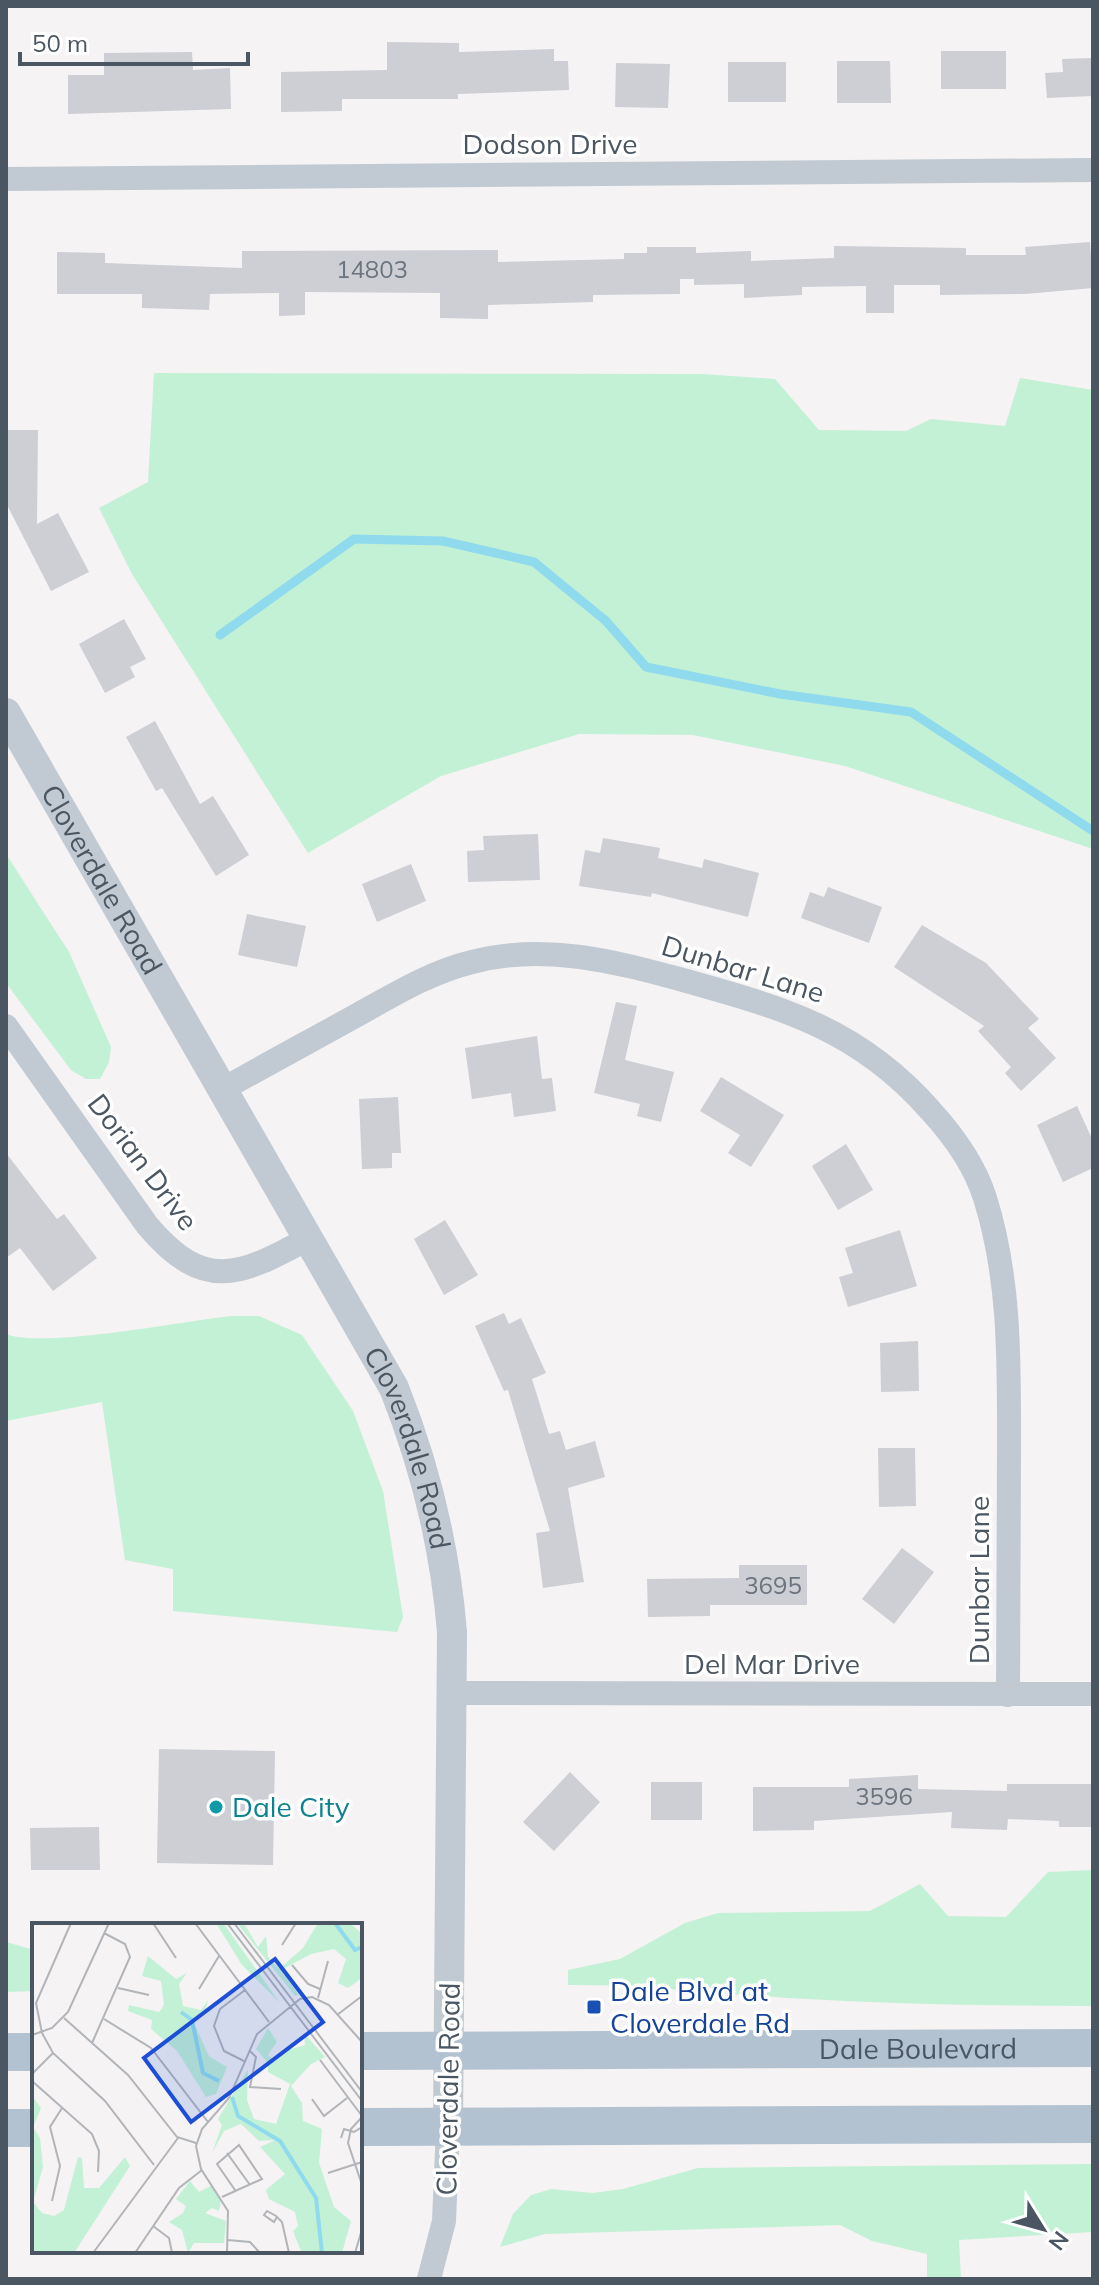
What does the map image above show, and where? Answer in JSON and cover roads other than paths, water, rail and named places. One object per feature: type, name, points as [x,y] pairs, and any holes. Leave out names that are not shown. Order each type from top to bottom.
[{"type":"main road","name":"Dale Boulevard","points":[[362,2051],[1093,2048]]},
{"type":"main road","points":[[6,2052],[32,2052]]},
{"type":"main road","points":[[362,2127],[1093,2124]]},
{"type":"main road","points":[[6,2128],[32,2128]]},
{"type":"street","name":"Dodson Drive","points":[[6,179],[1093,170]]},
{"type":"street","name":"Cloverdale Road","points":[[6,713],[225,1088],[394,1388],[419,1449],[437,1514],[448,1579],[451,2051],[444,2221],[429,2279]]},
{"type":"street","name":"Dunbar Lane","points":[[225,1088],[427,977],[471,962],[508,955],[554,953],[616,962],[781,1007],[826,1027],[868,1052],[906,1083],[945,1126],[984,1194],[1000,1257],[1009,1321],[1008,1695]]},
{"type":"street","name":"Dorian Drive","points":[[6,1026],[147,1225],[174,1255],[200,1268],[237,1272],[251,1269],[309,1238]]},
{"type":"street","name":"Del Mar Drive","points":[[450,1693],[1093,1694]]},
{"type":"waterway","points":[[220,635],[354,539],[443,541],[534,562],[606,621],[646,667],[780,694],[911,712],[1093,831]]},
{"type":"place","name":"Dale City","points":[[216,1807]]},
{"type":"place","name":"Dale Blvd at Cloverdale Rd","points":[[594,2007]]}]
